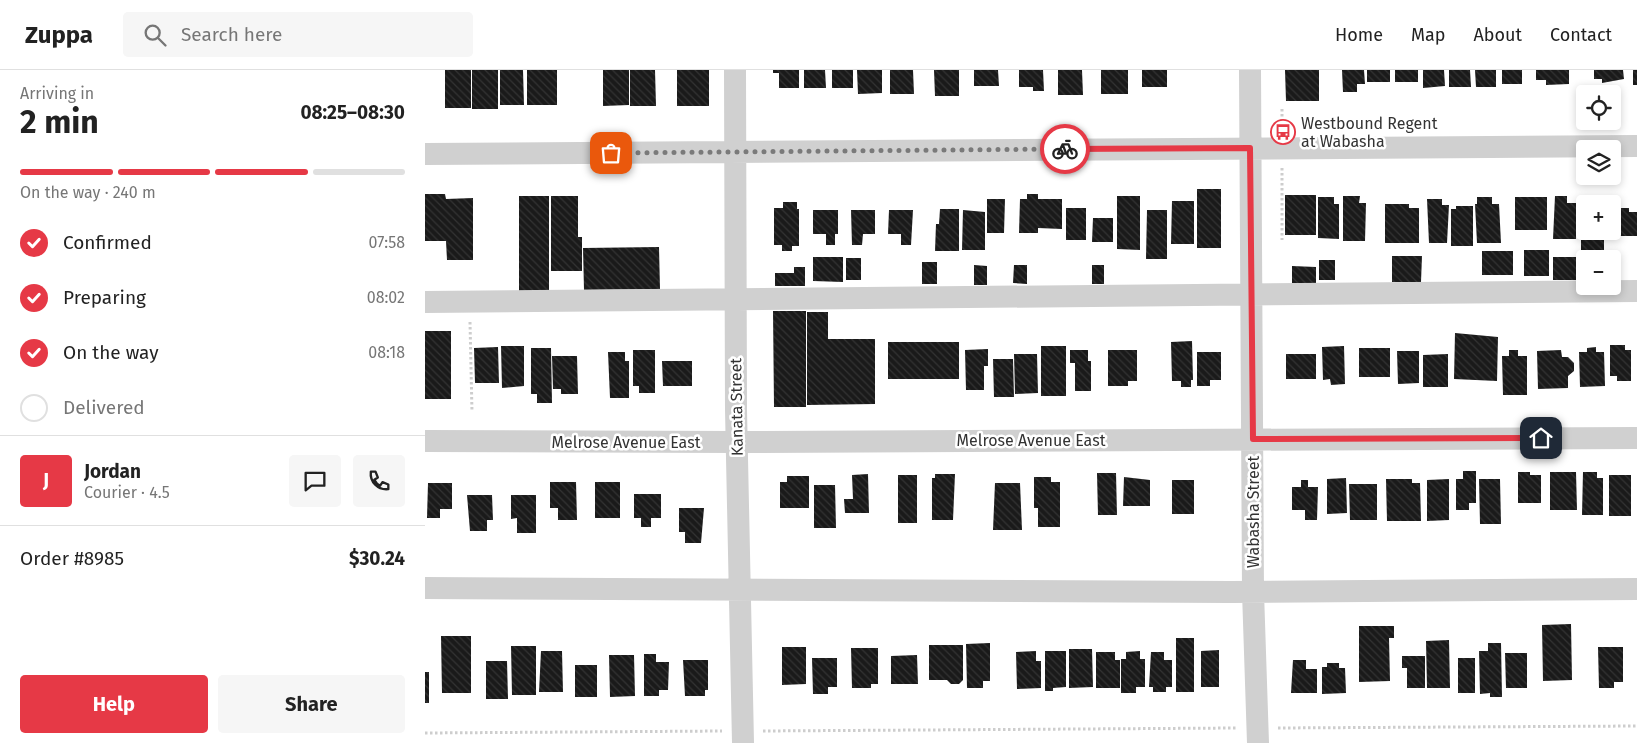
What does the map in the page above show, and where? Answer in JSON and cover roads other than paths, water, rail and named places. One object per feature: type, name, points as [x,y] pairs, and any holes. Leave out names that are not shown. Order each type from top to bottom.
[{"type":"street","name":"Kanata Street","points":[[735,70],[735,299],[743,737]]},
{"type":"street","name":"Wabasha Street","points":[[1249,70],[1253,592],[1258,736]]},
{"type":"street","points":[[425,154],[1637,146]]},
{"type":"street","points":[[425,302],[1637,291]]},
{"type":"street","name":"Melrose Avenue East","points":[[425,441],[737,442],[1637,438]]},
{"type":"street","points":[[425,588],[1253,592],[1637,589]]},
{"type":"place","name":"Westbound Regent at Wabasha","points":[[1283,132]]}]
